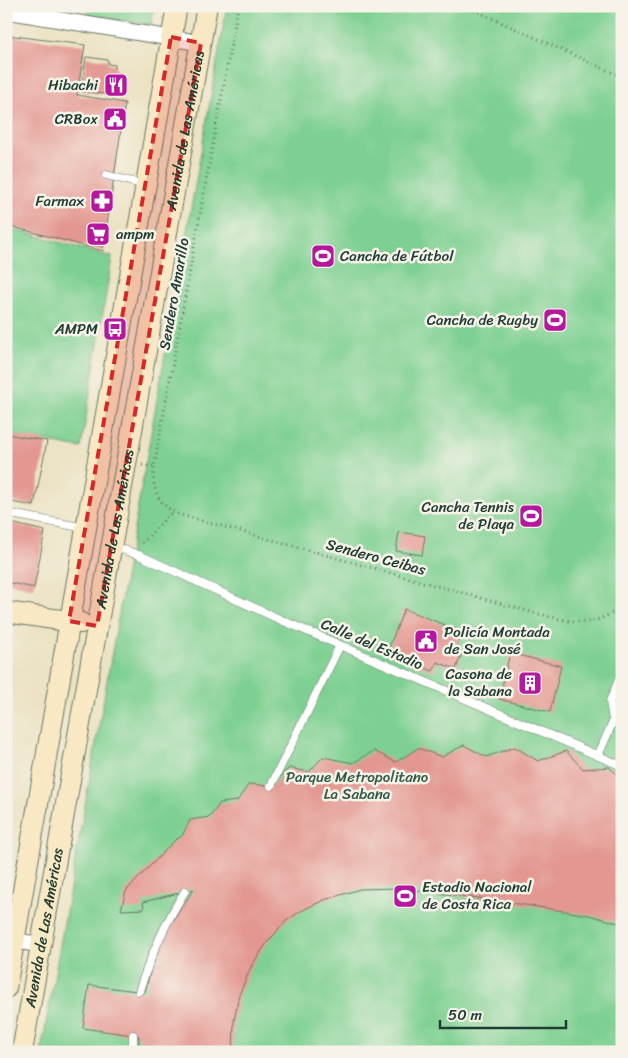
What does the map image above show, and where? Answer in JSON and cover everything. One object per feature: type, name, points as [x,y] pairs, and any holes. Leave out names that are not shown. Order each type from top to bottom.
[{"type":"main road","name":"Avenida de Las Américas","points":[[6,988],[10,940],[86,528],[177,6]]},
{"type":"main road","name":"Avenida de Las Américas","points":[[22,1052],[207,6]]},
{"type":"main road","points":[[6,612],[97,626]]},
{"type":"street","points":[[6,11],[201,43]]},
{"type":"street","points":[[10,940],[41,945]]},
{"type":"lane","points":[[106,175],[145,185]]},
{"type":"lane","points":[[6,513],[86,528]]},
{"type":"lane","name":"Calle del Estadio","points":[[112,546],[133,553],[340,645],[622,766]]},
{"type":"lane","points":[[271,786],[340,645]]},
{"type":"lane","points":[[613,720],[610,701],[622,673]]},
{"type":"lane","points":[[598,756],[613,720],[622,712]]},
{"type":"lane","points":[[139,991],[148,964],[168,919],[185,891]]},
{"type":"lane","points":[[133,1035],[133,1052]]},
{"type":"path","name":"Sendero Amarillo","points":[[172,512],[159,500],[152,478],[238,6]]},
{"type":"path","points":[[465,6],[622,77]]},
{"type":"path","points":[[133,553],[172,512]]},
{"type":"path","name":"Sendero Ceibas","points":[[172,512],[573,622],[598,621],[611,615],[622,606]]},
{"type":"highlighted area","points":[[171,37],[201,43],[97,626],[69,621]]},
{"type":"green space","points":[[89,6],[154,6],[151,25],[88,15]]},
{"type":"green space","name":"Parque Metropolitano La Sabana","points":[[227,6],[622,6],[622,1052],[41,1052]]},
{"type":"green space","points":[[6,227],[112,257],[81,448],[6,434]]},
{"type":"building","points":[[6,35],[85,45],[77,95],[125,103],[103,251],[6,225]]},
{"type":"building","points":[[86,57],[108,60],[108,64],[115,65],[115,69],[120,74],[122,80],[119,96],[81,91]]},
{"type":"building","points":[[6,434],[47,441],[34,506],[6,501]]},
{"type":"building","points":[[6,522],[45,531],[34,588],[6,582]]},
{"type":"building","points":[[399,532],[425,536],[422,555],[396,551]]},
{"type":"building","name":"Policía Montada de San José","points":[[404,609],[463,632],[456,649],[463,651],[456,669],[437,662],[433,671],[387,653]]},
{"type":"building","name":"Casona de la Sabana","points":[[510,653],[561,666],[550,712],[499,699]]},
{"type":"building","points":[[464,745],[486,757],[515,747],[538,761],[566,751],[583,769],[609,767],[622,778],[622,924],[589,915],[493,900],[397,888],[360,889],[324,900],[301,911],[286,921],[266,944],[252,965],[239,995],[234,1021],[233,1052],[139,1052],[139,1036],[83,1028],[89,985],[145,992],[153,961],[170,925],[194,889],[143,902],[144,909],[121,910],[126,891],[175,840],[182,836],[190,820],[210,817],[220,803],[237,801],[249,784],[271,786],[289,768],[309,772],[323,757],[353,763],[374,751],[396,762],[418,748],[442,757]]},
{"type":"place","name":"Hibachi","points":[[116,85]]},
{"type":"place","name":"CRBox","points":[[115,119]]},
{"type":"place","name":"Farmax","points":[[102,201]]},
{"type":"place","name":"ampm","points":[[98,234]]},
{"type":"place","name":"Cancha de Fútbol","points":[[323,256]]},
{"type":"place","name":"Cancha de Rugby","points":[[555,320]]},
{"type":"place","name":"AMPM","points":[[115,329]]},
{"type":"place","name":"Cancha Tennis de Playa","points":[[531,516]]},
{"type":"place","name":"Policía Montada de San José","points":[[426,641]]},
{"type":"place","name":"Casona de la Sabana","points":[[530,683]]},
{"type":"place","name":"Estadio Nacional de Costa Rica","points":[[405,896]]}]
